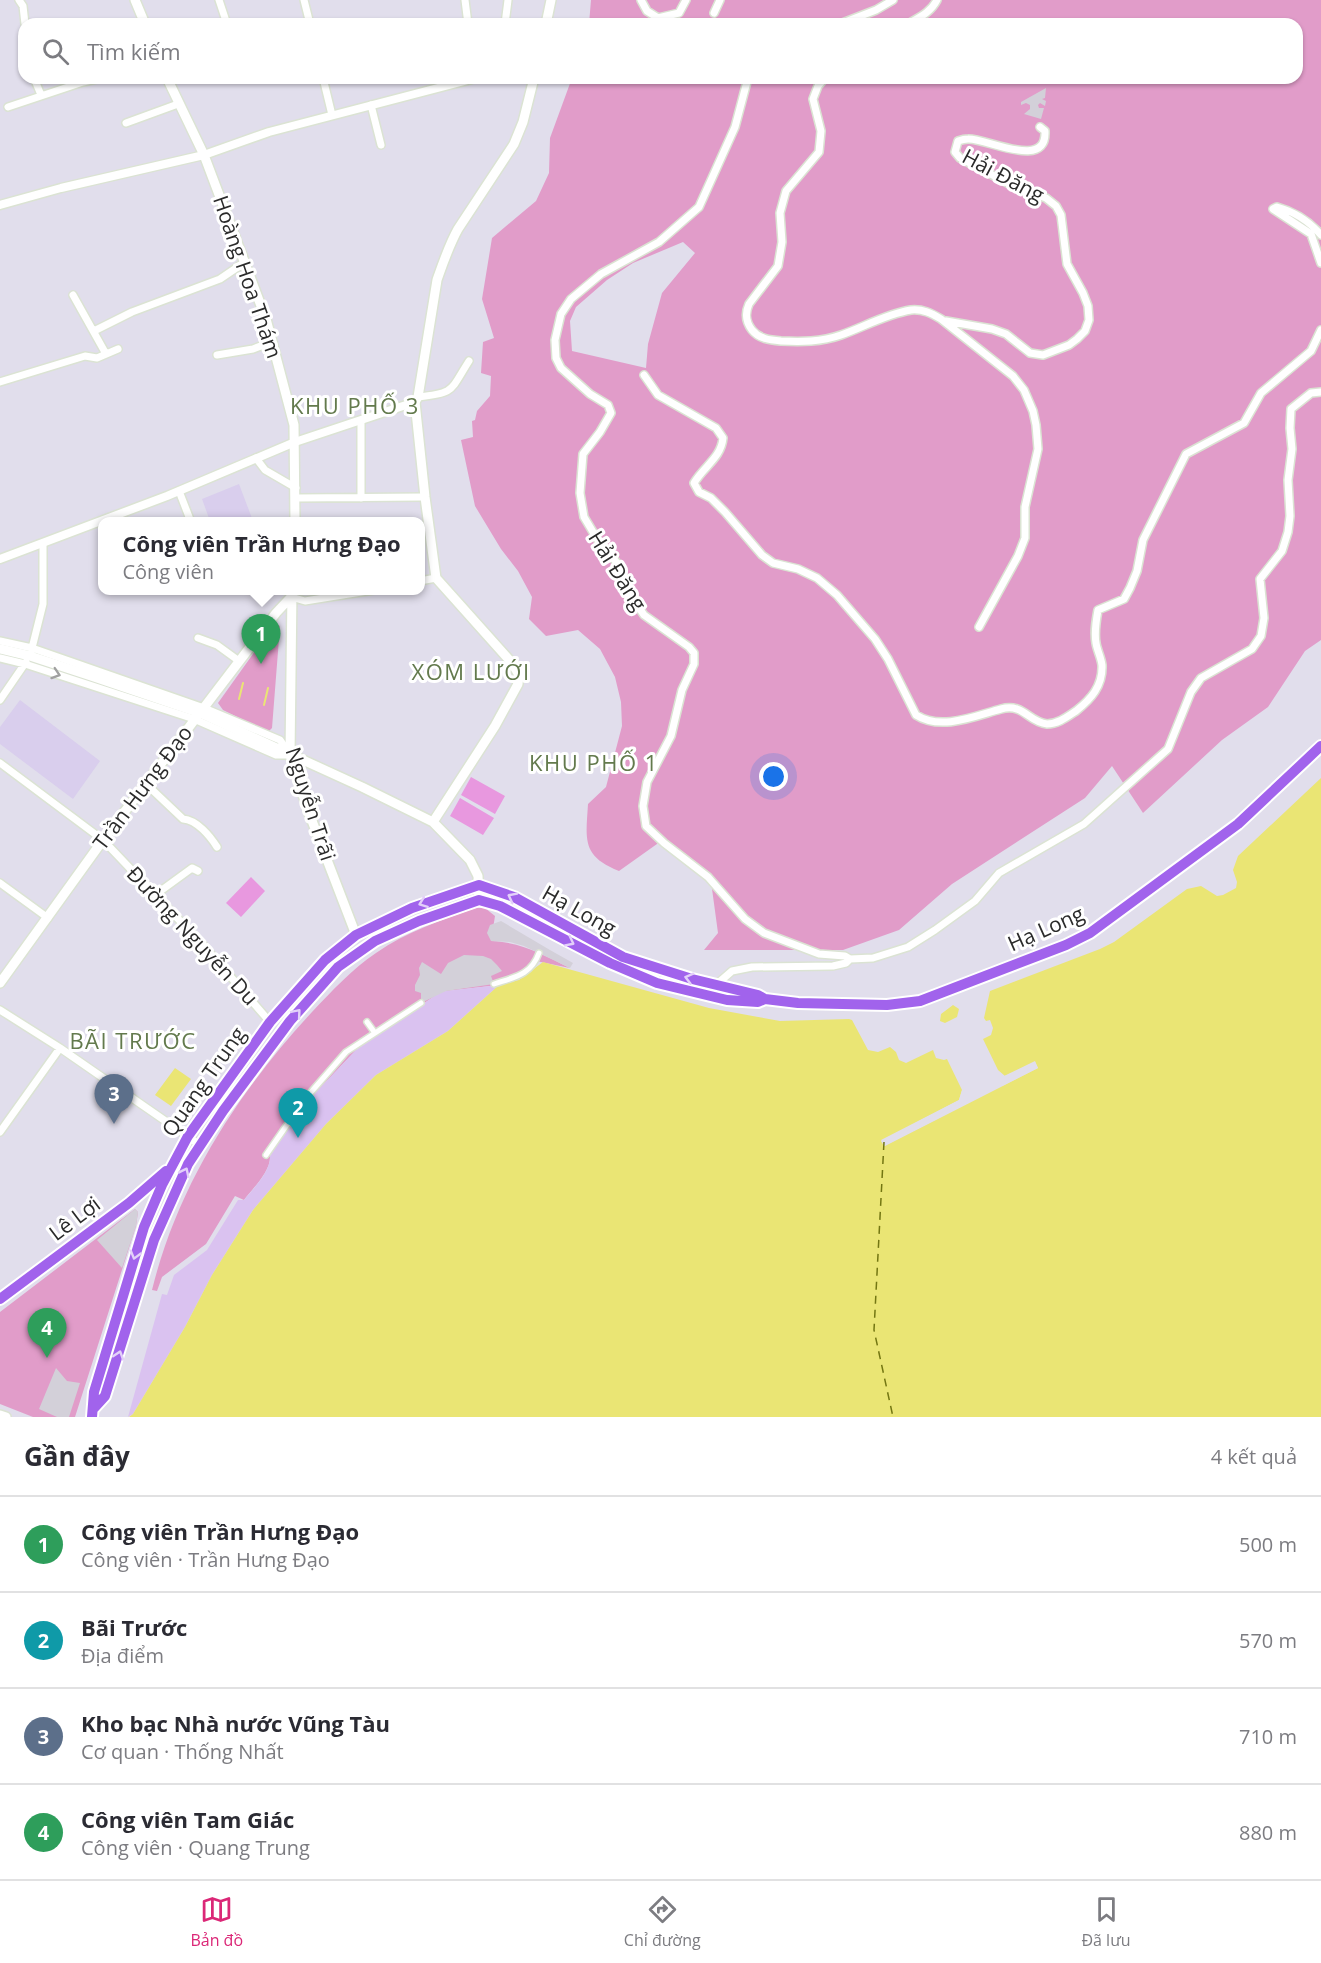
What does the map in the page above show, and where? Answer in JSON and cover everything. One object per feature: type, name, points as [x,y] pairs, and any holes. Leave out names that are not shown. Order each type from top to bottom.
[{"type":"main road","points":[[135,0],[142,18]]},
{"type":"main road","points":[[547,18],[551,0]]},
{"type":"main road","name":"Hoàng Hoa Thám","points":[[170,84],[204,154],[266,319],[294,425],[295,517]]},
{"type":"main road","points":[[433,822],[495,726],[518,684],[519,675],[512,663],[436,578],[425,497],[416,399],[437,280],[450,242],[514,144],[523,122],[532,84]]},
{"type":"main road","name":"Trần Hưng Đạo","points":[[0,983],[145,783],[291,595]]},
{"type":"main road","name":"Nguyễn Trãi","points":[[292,595],[290,755],[309,813],[356,935]]},
{"type":"main road","points":[[0,649],[29,656],[199,713],[433,822],[470,860],[478,876],[479,900]]},
{"type":"main road","name":"Hạ Long","points":[[479,885],[514,897],[657,983],[727,1000],[751,1002],[765,999],[798,1003],[904,1004],[920,1001],[1079,939],[1238,824],[1321,746]]},
{"type":"main road","name":"Quang Trung","points":[[93,1412],[94,1392],[147,1220],[171,1167],[188,1136],[270,1022],[325,960],[356,935],[412,908],[479,885]]},
{"type":"main road","name":"Hạ Long","points":[[479,900],[500,906],[622,962],[717,984],[765,999]]},
{"type":"main road","name":"Quang Trung","points":[[93,1412],[105,1396],[154,1240],[188,1164],[223,1111],[290,1021],[330,975],[348,959],[375,941],[395,931],[479,900]]},
{"type":"main road","points":[[713,996],[717,984]]},
{"type":"main road","name":"Lê Lợi","points":[[0,1299],[129,1203],[171,1167]]},
{"type":"main road","points":[[129,1203],[140,1205],[147,1220]]},
{"type":"main road","points":[[0,1415],[6,1417]]},
{"type":"street","points":[[19,0],[24,18]]},
{"type":"street","points":[[219,0],[225,18]]},
{"type":"street","points":[[304,0],[308,18]]},
{"type":"street","points":[[465,0],[467,18]]},
{"type":"street","points":[[506,18],[508,0]]},
{"type":"street","points":[[641,0],[646,11],[658,18],[679,14],[686,0]]},
{"type":"street","points":[[714,13],[720,0]]},
{"type":"street","points":[[855,18],[893,0]]},
{"type":"street","points":[[919,18],[933,8],[937,0]]},
{"type":"street","points":[[36,84],[41,95]]},
{"type":"street","points":[[8,108],[74,84]]},
{"type":"street","points":[[324,84],[332,115]]},
{"type":"street","points":[[0,205],[204,154],[269,132],[453,84]]},
{"type":"street","name":"Hải Đăng","points":[[746,84],[735,127],[699,207],[659,242],[611,267],[571,299],[559,321],[555,340],[556,358],[566,374],[590,394],[608,405],[611,413],[583,454],[580,494],[587,523],[599,542],[618,564],[635,602],[644,615],[694,653],[694,664],[682,690],[671,736],[647,782],[644,806],[646,826],[708,877],[745,919],[764,933],[819,954],[845,956],[850,959]]},
{"type":"street","name":"Hải Đăng","points":[[820,84],[813,99],[821,131],[819,152],[791,183],[783,198],[780,213],[782,242],[778,267],[749,304],[746,310],[747,324],[757,336],[763,338],[816,341],[839,336],[879,319],[920,309],[931,312],[1013,376],[1026,395],[1033,411],[1038,449],[1025,507],[1025,538],[1018,556],[980,627]]},
{"type":"street","points":[[126,123],[178,104]]},
{"type":"street","points":[[371,105],[381,145]]},
{"type":"street","name":"Hải Đăng","points":[[943,321],[992,329],[1006,334],[1030,353],[1043,355],[1069,345],[1085,331],[1089,320],[1088,306],[1067,264],[1062,215],[1056,206],[1046,198],[1019,189],[960,158],[956,152],[958,141],[969,139],[1028,152],[1038,148],[1043,142],[1045,131],[1040,127]]},
{"type":"street","points":[[1321,235],[1309,223],[1291,211],[1275,207],[1276,212],[1311,234],[1321,263]]},
{"type":"street","points":[[94,331],[132,312],[220,279],[245,262]]},
{"type":"street","points":[[72,295],[106,354]]},
{"type":"street","points":[[644,375],[658,395],[716,428],[723,438],[722,449],[700,472],[694,483],[699,492],[711,498],[762,555],[773,563],[817,578],[837,595],[875,639],[888,659],[916,715],[923,720],[959,722],[1010,707],[1022,710],[1039,723],[1055,724],[1095,694],[1102,665],[1096,643],[1095,626],[1098,610],[1124,599],[1137,571],[1143,540],[1186,454],[1244,423],[1261,393],[1311,351],[1321,330]]},
{"type":"street","points":[[217,355],[253,349],[271,342]]},
{"type":"street","points":[[0,382],[86,356],[98,358],[118,349]]},
{"type":"street","points":[[111,517],[295,442],[361,421],[416,399],[444,394],[452,389],[469,361]]},
{"type":"street","points":[[717,984],[732,971],[752,967],[833,966],[846,963],[850,959],[873,958],[908,947],[975,901],[999,873],[1084,824],[1168,749],[1191,692],[1201,678],[1252,649],[1261,636],[1264,618],[1260,579],[1282,551],[1288,532],[1290,516],[1288,480],[1292,449],[1291,409],[1311,393],[1321,392]]},
{"type":"street","points":[[361,421],[361,498]]},
{"type":"street","points":[[256,458],[265,470],[296,493],[361,498],[425,497]]},
{"type":"street","points":[[179,491],[189,517]]},
{"type":"street","points":[[0,558],[98,522]]},
{"type":"street","points":[[0,700],[29,656],[43,604],[43,543]]},
{"type":"street","points":[[425,580],[436,578]]},
{"type":"street","points":[[294,595],[305,601],[346,595]]},
{"type":"street","points":[[198,638],[217,645],[239,661]]},
{"type":"street","points":[[0,641],[29,656]]},
{"type":"street","points":[[0,658],[29,656]]},
{"type":"street","name":"Đường Nguyễn Du","points":[[0,763],[103,840],[203,945],[270,1022]]},
{"type":"street","points":[[145,783],[183,819],[190,820],[204,832],[217,848]]},
{"type":"street","points":[[155,895],[192,868],[198,871]]},
{"type":"street","points":[[0,883],[48,918]]},
{"type":"street","points":[[494,984],[521,975],[534,965],[539,952]]},
{"type":"street","points":[[266,1155],[306,1099],[346,1052],[421,1003]]},
{"type":"street","points":[[0,1010],[60,1048],[200,1145]]},
{"type":"street","points":[[367,1022],[375,1033]]},
{"type":"street","points":[[0,1132],[60,1048]]},
{"type":"shaded area","points":[[591,0],[1321,0],[1321,640],[1305,651],[1268,707],[1222,740],[1143,813],[1112,766],[1085,798],[952,884],[899,930],[843,950],[704,950],[718,933],[710,874],[664,839],[619,871],[598,859],[588,845],[588,804],[606,787],[622,726],[621,702],[615,677],[600,649],[578,630],[546,636],[529,619],[532,597],[518,571],[501,549],[475,506],[461,440],[473,437],[472,421],[475,420],[477,411],[490,396],[491,376],[481,373],[483,342],[494,338],[482,299],[492,238],[536,201],[549,173],[550,138],[570,84],[1303,84],[1303,18],[590,18]],"holes":[[[683,242],[695,253],[662,293],[648,344],[646,368],[572,351],[570,321],[576,307],[607,280],[633,263]]]},
{"type":"shaded area","points":[[1046,88],[1045,98],[1042,99],[1046,101],[1045,106],[1040,103],[1038,105],[1039,108],[1044,108],[1041,119],[1024,114],[1030,109],[1030,105],[1026,103],[1021,105],[1021,102]]},
{"type":"shaded area","points":[[239,484],[251,517],[209,517],[202,499]]},
{"type":"shaded area","points":[[275,623],[280,626],[272,728],[268,732],[223,710],[218,703]]},
{"type":"shaded area","points":[[20,700],[100,761],[73,799],[0,744],[0,727]]},
{"type":"shaded area","points":[[471,777],[505,796],[495,814],[461,795]]},
{"type":"shaded area","points":[[1321,778],[1321,1417],[129,1417],[133,1414],[185,1327],[212,1275],[253,1210],[326,1124],[376,1075],[448,1031],[499,985],[519,980],[543,962],[709,1008],[780,1021],[849,1019],[852,1020],[868,1050],[878,1052],[890,1047],[896,1052],[899,1060],[906,1063],[933,1050],[936,1058],[947,1059],[962,1090],[959,1100],[881,1140],[885,1146],[1038,1068],[1035,1062],[1005,1076],[998,1070],[983,1039],[991,1035],[993,1028],[990,1020],[986,1021],[984,1018],[990,991],[1114,942],[1187,889],[1201,886],[1217,896],[1236,888],[1237,882],[1233,870],[1238,856]]},
{"type":"shaded area","points":[[460,798],[494,818],[483,835],[450,816]]},
{"type":"shaded area","points":[[251,877],[265,891],[241,917],[226,903]]},
{"type":"shaded area","points":[[476,908],[485,908],[495,916],[491,941],[522,947],[570,968],[536,961],[499,985],[439,993],[356,1050],[305,1104],[270,1156],[265,1173],[244,1200],[235,1196],[206,1244],[162,1277],[157,1291],[152,1290],[163,1251],[195,1176],[236,1107],[285,1042],[342,981],[376,953],[412,933]]},
{"type":"shaded area","points":[[501,921],[573,963],[570,968],[524,946],[510,942],[491,941],[487,933],[490,925]]},
{"type":"shaded area","points":[[464,955],[491,959],[502,971],[491,976],[494,984],[446,991],[421,1003],[421,993],[415,991],[415,985],[420,975],[419,968],[422,962],[441,974],[448,963]]},
{"type":"shaded area","points":[[953,1005],[959,1009],[957,1017],[945,1023],[940,1021],[941,1014]]},
{"type":"shaded area","points":[[175,1068],[191,1079],[171,1106],[155,1095]]},
{"type":"shaded area","points":[[135,1209],[138,1212],[136,1226],[75,1417],[33,1417],[0,1404],[0,1312]]},
{"type":"shaded area","points":[[135,1209],[138,1212],[136,1226],[122,1268],[97,1240]]},
{"type":"shaded area","points":[[56,1368],[67,1381],[80,1383],[69,1417],[57,1417],[39,1409]]},
{"type":"sand","points":[[499,985],[448,1031],[376,1075],[326,1124],[253,1210],[212,1275],[185,1327],[133,1414],[128,1417],[162,1294],[167,1295],[174,1275],[207,1250],[238,1200],[244,1200],[261,1180],[268,1168],[270,1156],[305,1104],[356,1050],[439,993]]},
{"type":"pier","points":[[1035,1061],[1038,1068],[1002,1086],[1000,1083],[1034,1067],[1006,1078],[1002,1077]]},
{"type":"pier","points":[[962,1090],[964,1094],[961,1102],[885,1142],[967,1100],[968,1103],[884,1146],[881,1141],[959,1100]]},
{"type":"waterway","points":[[239,699],[243,683]]},
{"type":"waterway","points":[[264,705],[268,688]]},
{"type":"ferry route","points":[[884,1142],[874,1330],[893,1417]]},
{"type":"place","name":"Công viên Trần Hưng Đạo","points":[[261,664]]},
{"type":"place","name":"Kho bạc Nhà nước Vũng Tàu","points":[[114,1124]]},
{"type":"place","name":"Bãi Trước","points":[[298,1138]]},
{"type":"place","name":"Công viên Tam Giác","points":[[47,1358]]},
{"type":"district","name":"KHU PHỐ 3","points":[[355,406]]},
{"type":"district","name":"XÓM LƯỚI","points":[[471,672]]},
{"type":"district","name":"KHU PHỐ 1","points":[[594,763]]},
{"type":"district","name":"BÃI TRƯỚC","points":[[133,1041]]}]
